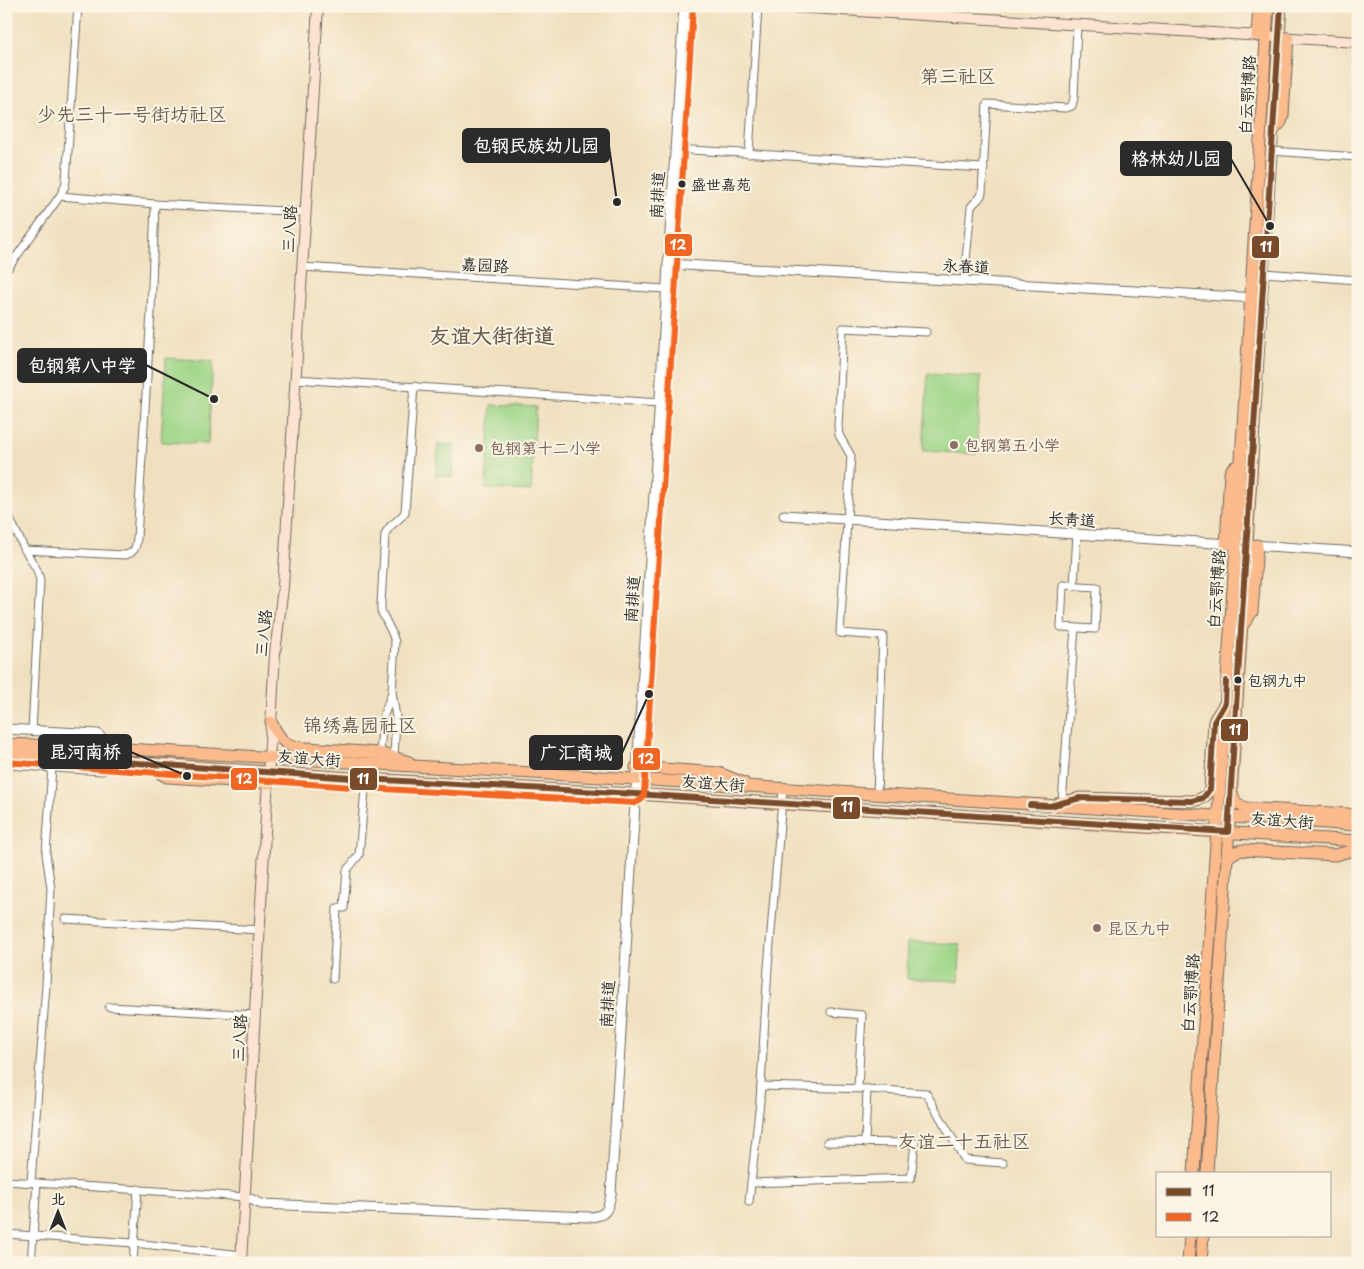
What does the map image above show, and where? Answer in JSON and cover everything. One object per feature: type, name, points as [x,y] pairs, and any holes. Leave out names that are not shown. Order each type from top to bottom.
[{"type":"main road","name":"三八路","points":[[242,1259],[275,653],[283,587],[318,6]]},
{"type":"main road","points":[[777,6],[944,11],[1078,25],[1358,42]]},
{"type":"main road","points":[[1259,6],[1262,36]]},
{"type":"main road","name":"白云鄂博路","points":[[1194,1172],[1225,703],[1241,545],[1256,298],[1262,36],[1268,6]]},
{"type":"main road","points":[[1281,6],[1284,37]]},
{"type":"main road","name":"白云鄂博路","points":[[1207,1172],[1242,626],[1252,612],[1230,473],[1240,463],[1256,298],[1263,273],[1272,132],[1281,122],[1283,115],[1284,37]]},
{"type":"main road","points":[[1056,804],[1080,798],[1192,801],[1204,798],[1210,789],[1214,719],[1225,703]]},
{"type":"main road","points":[[271,722],[280,739],[289,746],[380,753],[422,767]]},
{"type":"main road","name":"友谊大街","points":[[6,744],[110,748],[635,779],[755,788],[1056,804],[1358,825]]},
{"type":"main road","name":"友谊大街","points":[[6,753],[143,763],[268,777],[366,779],[634,794],[1358,841]]},
{"type":"main road","points":[[636,767],[719,773],[755,788]]},
{"type":"main road","points":[[1231,791],[1235,802],[1245,808],[1348,814],[1358,818]]},
{"type":"main road","points":[[1227,858],[1235,852],[1242,850],[1336,855],[1358,849]]},
{"type":"main road","points":[[1188,1263],[1190,1236]]},
{"type":"main road","points":[[1201,1263],[1203,1236]]},
{"type":"street","points":[[6,271],[60,196],[65,186],[78,6]]},
{"type":"street","name":"南排道","points":[[246,1196],[261,1204],[589,1217],[600,1216],[609,1207],[684,6]]},
{"type":"street","points":[[749,154],[758,6]]},
{"type":"street","points":[[964,281],[970,210],[973,204],[982,196],[987,104],[1066,108],[1072,106],[1075,94],[1078,25]]},
{"type":"street","points":[[675,149],[984,168]]},
{"type":"street","points":[[1271,151],[1358,156]]},
{"type":"street","points":[[60,196],[155,204],[305,212]]},
{"type":"street","points":[[25,550],[125,554],[131,553],[136,546],[155,204]]},
{"type":"street","name":"永春道","points":[[668,264],[1256,298]]},
{"type":"street","name":"嘉园路","points":[[302,267],[666,289]]},
{"type":"street","points":[[1263,273],[1358,280]]},
{"type":"street","points":[[877,795],[883,636],[840,633],[851,456],[839,435],[838,426],[843,328],[926,332]]},
{"type":"street","points":[[295,379],[660,402]]},
{"type":"street","points":[[394,757],[396,717],[392,692],[394,639],[381,608],[385,535],[389,527],[405,512],[414,386]]},
{"type":"street","points":[[6,511],[37,570],[40,582],[32,731]]},
{"type":"street","name":"长青道","points":[[784,515],[1358,552]]},
{"type":"street","points":[[1074,585],[1077,534]]},
{"type":"street","points":[[1063,585],[1097,587],[1095,629],[1075,628],[1061,627],[1063,585]]},
{"type":"street","points":[[1056,804],[1075,628]]},
{"type":"street","points":[[380,753],[383,718],[392,692]]},
{"type":"street","points":[[6,730],[98,734],[110,748]]},
{"type":"street","points":[[6,764],[102,770],[122,762]]},
{"type":"street","points":[[31,1263],[51,888],[46,854],[52,767]]},
{"type":"street","points":[[333,979],[337,908],[344,908],[347,870],[359,856],[366,779]]},
{"type":"street","points":[[749,1202],[761,1086],[768,967],[783,789]]},
{"type":"street","points":[[65,919],[260,930]]},
{"type":"street","points":[[109,1007],[256,1015]]},
{"type":"street","points":[[831,1012],[862,1015],[858,1088]]},
{"type":"street","points":[[761,1086],[867,1088],[926,1093],[965,1160],[1003,1163]]},
{"type":"street","points":[[865,1143],[867,1088]]},
{"type":"street","points":[[751,1183],[911,1178],[915,1143],[827,1142]]},
{"type":"street","points":[[6,1181],[246,1196]]},
{"type":"street","points":[[133,1263],[138,1189]]},
{"type":"street","points":[[6,1234],[134,1243],[242,1259]]},
{"type":"green space","points":[[166,358],[213,361],[208,444],[161,442]]},
{"type":"green space","points":[[928,374],[981,377],[976,454],[923,451]]},
{"type":"green space","points":[[491,405],[536,407],[531,491],[486,489]]},
{"type":"green space","points":[[438,444],[454,445],[452,477],[436,475]]},
{"type":"green space","points":[[908,942],[960,944],[959,981],[907,979]]},
{"type":"transit line","name":"11","points":[[122,762],[366,779],[635,794],[1228,832],[1281,6]]},
{"type":"transit line","name":"12","points":[[6,762],[365,788],[635,803],[641,800],[644,795],[693,7]]},
{"type":"transit line","name":"11","points":[[1030,805],[1050,806],[1080,798],[1192,801],[1203,798],[1210,789],[1214,722],[1225,703],[1226,681]]},
{"type":"place","name":"盛世嘉苑","points":[[682,184]]},
{"type":"place","name":"包钢民族幼儿园","points":[[617,202]]},
{"type":"place","name":"格林幼儿园","points":[[1270,226]]},
{"type":"place","name":"包钢第八中学","points":[[214,399]]},
{"type":"place","name":"包钢第五小学","points":[[954,445]]},
{"type":"place","name":"包钢第十二小学","points":[[479,448]]},
{"type":"place","name":"包钢九中","points":[[1238,680]]},
{"type":"place","name":"广汇商城","points":[[649,694]]},
{"type":"place","name":"昆河南桥","points":[[187,776]]},
{"type":"place","name":"昆区九中","points":[[1097,928]]},
{"type":"district","name":"第三社区","points":[[958,76]]},
{"type":"district","name":"少先三十一号街坊社区","points":[[132,114]]},
{"type":"district","name":"友谊大街街道","points":[[492,336]]},
{"type":"district","name":"锦绣嘉园社区","points":[[360,725]]},
{"type":"district","name":"友谊二十五社区","points":[[964,1141]]}]
